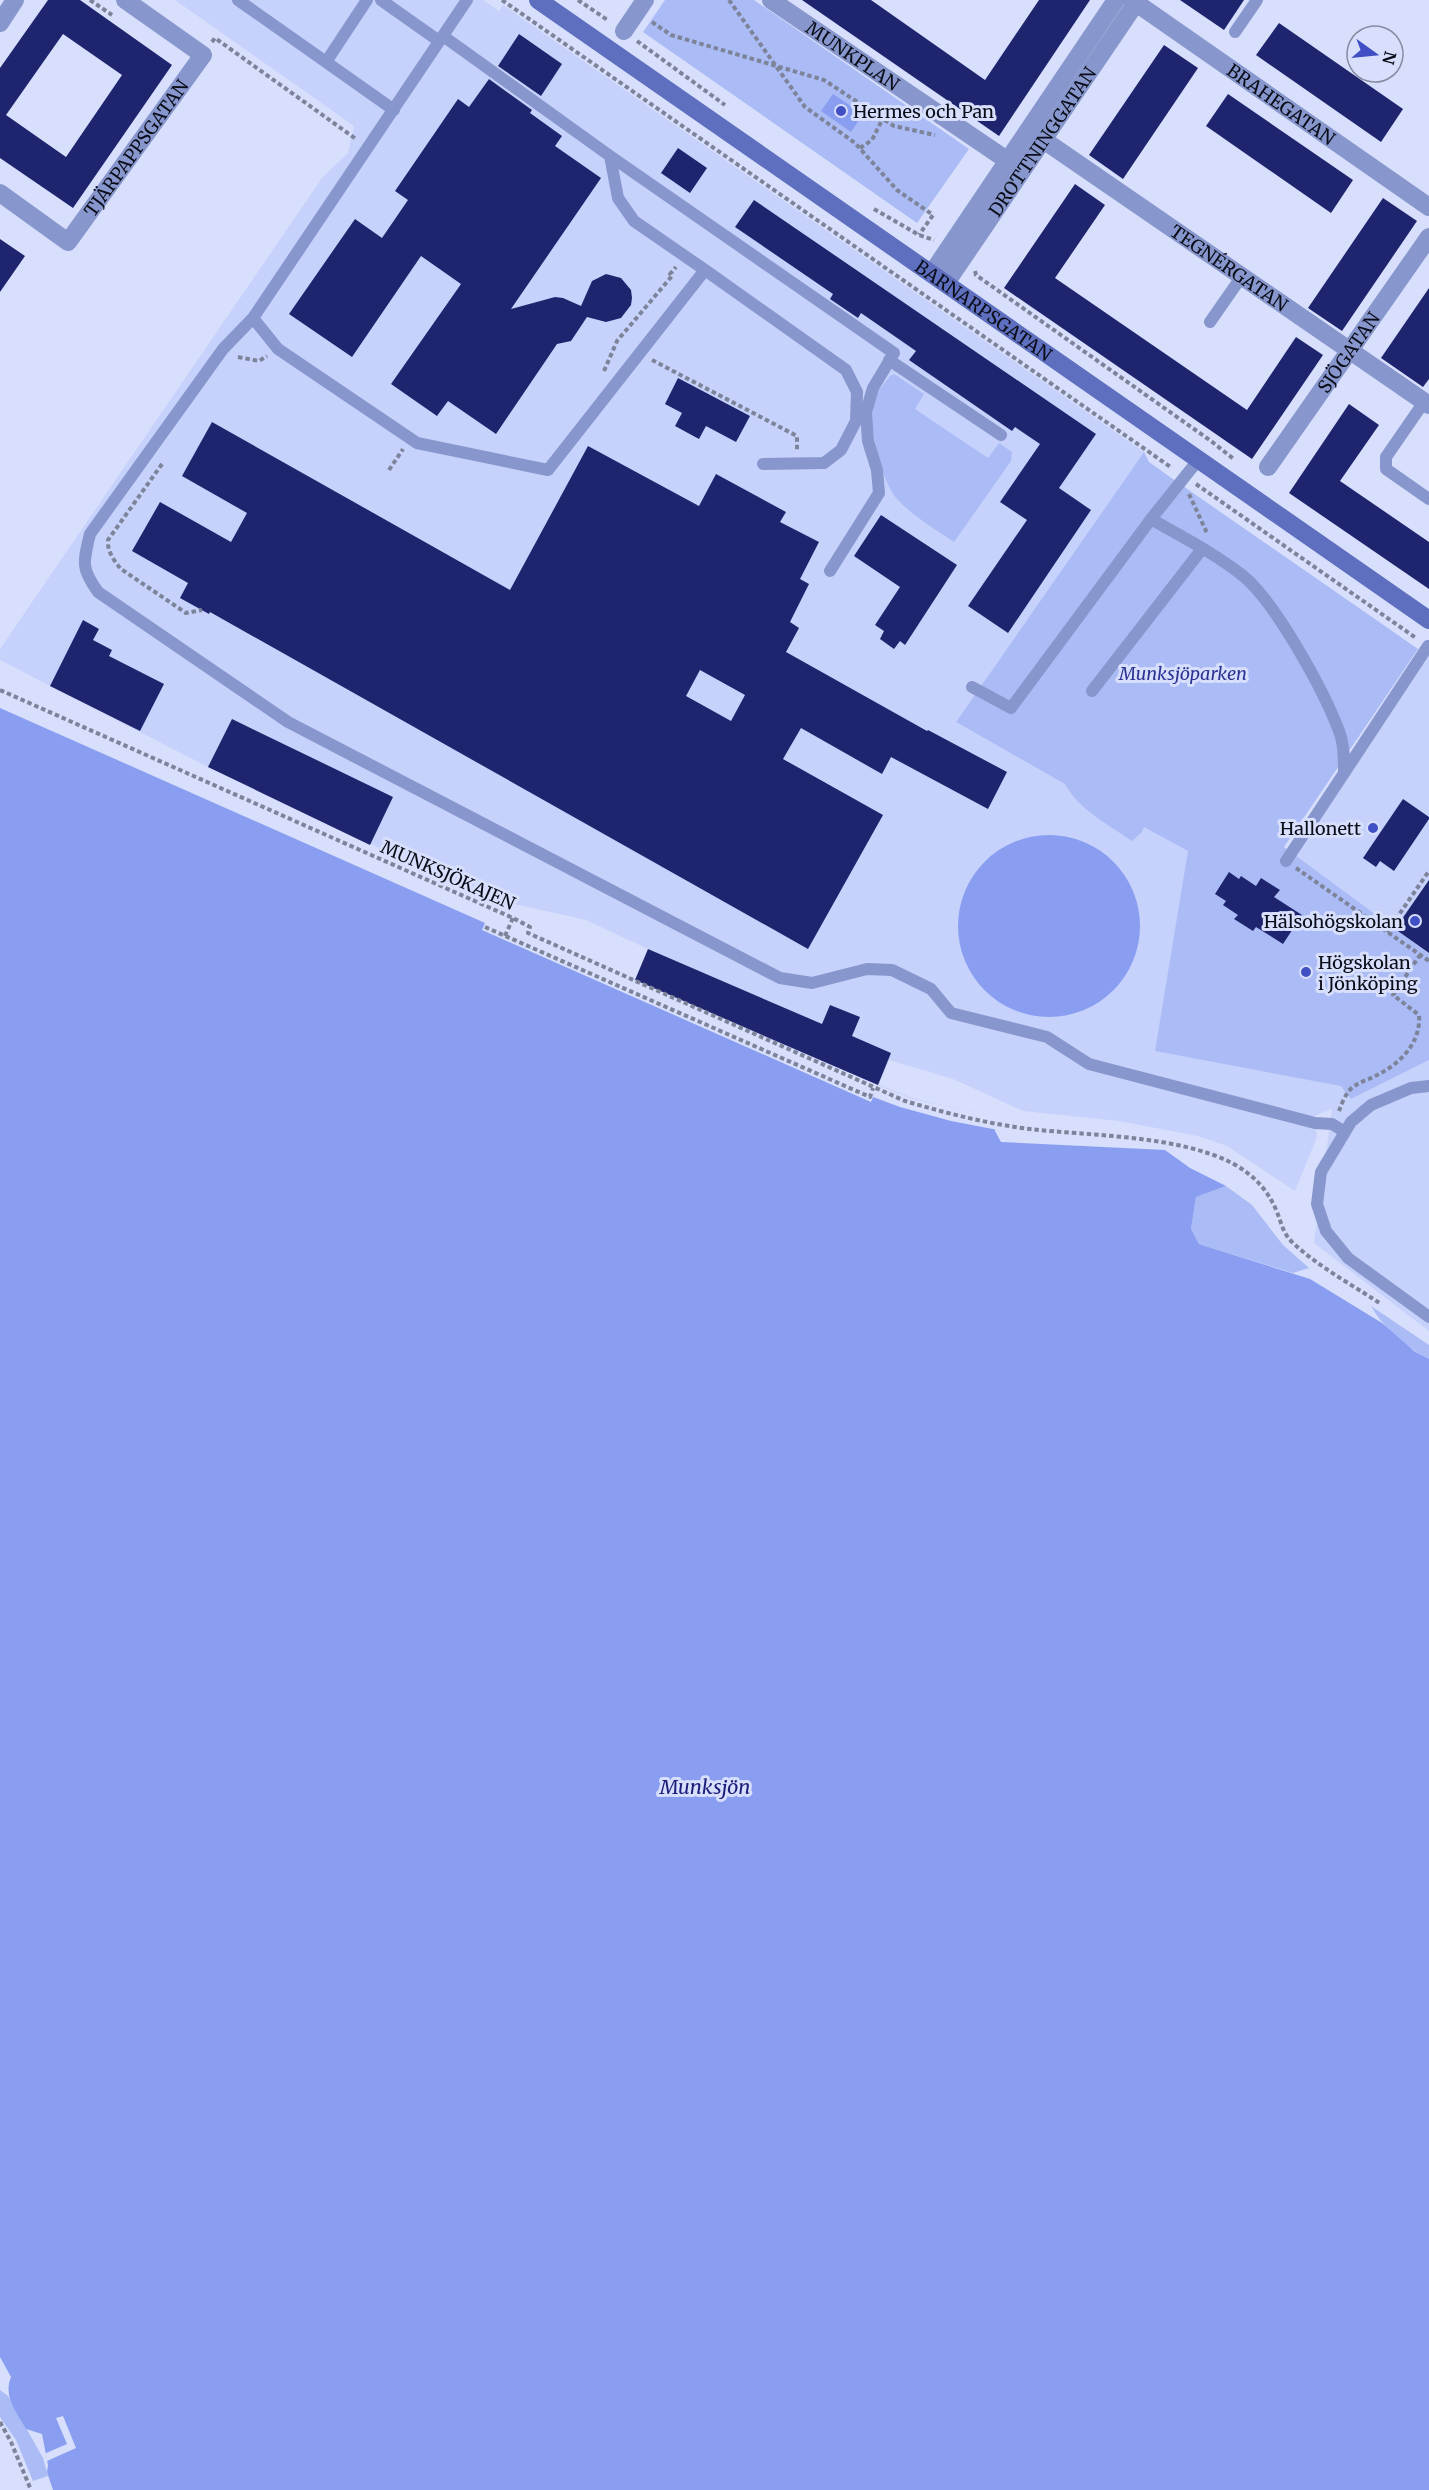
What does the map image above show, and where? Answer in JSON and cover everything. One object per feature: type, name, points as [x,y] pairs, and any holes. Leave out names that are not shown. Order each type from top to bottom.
[{"type":"main road","name":"BARNARPSGATAN","points":[[538,0],[1429,620]]},
{"type":"street","points":[[0,23],[15,0]]},
{"type":"street","points":[[125,0],[203,55]]},
{"type":"street","name":"MUNKPLAN","points":[[771,0],[1016,166]]},
{"type":"street","name":"DROTTNINGGATAN","points":[[1037,135],[1116,0]]},
{"type":"street","name":"DROTTNINGGATAN","points":[[939,278],[1037,135],[1136,1]]},
{"type":"street","name":"BRAHEGATAN","points":[[1136,1],[1429,207]]},
{"type":"street","points":[[624,31],[641,6]]},
{"type":"street","name":"TJÄRPAPPSGATAN","points":[[0,193],[68,242],[203,55]]},
{"type":"street","name":"TEGNÉRGATAN","points":[[1037,135],[1427,403]]},
{"type":"street","name":"SJÖGATAN","points":[[1268,467],[1429,237]]},
{"type":"lane","points":[[238,0],[394,110]]},
{"type":"lane","points":[[326,62],[367,0]]},
{"type":"lane","points":[[381,0],[441,38],[894,353],[873,388],[866,411],[868,441],[877,470],[879,493],[830,571]]},
{"type":"lane","points":[[467,0],[253,318],[224,349],[90,534],[85,555],[85,574],[98,592],[288,722],[780,978],[812,983],[867,969],[892,970],[931,989],[951,1013],[1047,1037],[1089,1064],[1315,1123],[1325,1122],[1341,1129]]},
{"type":"lane","points":[[1234,32],[1257,0]]},
{"type":"lane","points":[[610,156],[618,198],[634,221],[846,370],[857,392],[856,421],[841,450],[824,462],[798,465],[763,464]]},
{"type":"lane","points":[[253,318],[278,349],[417,443],[548,470],[705,270]]},
{"type":"lane","points":[[1210,322],[1242,276]]},
{"type":"lane","points":[[889,360],[1001,435]]},
{"type":"lane","points":[[1427,403],[1386,457],[1384,464],[1386,469],[1429,499]]},
{"type":"lane","points":[[972,687],[1011,708],[1151,519],[1199,459]]},
{"type":"lane","points":[[1151,519],[1215,556],[1244,577],[1259,595],[1305,663],[1340,733],[1344,772]]},
{"type":"lane","points":[[1092,691],[1202,549]]},
{"type":"lane","points":[[1286,861],[1428,646]]},
{"type":"lane","points":[[1429,1086],[1411,1088],[1371,1105],[1341,1129],[1321,1172],[1317,1204],[1326,1231],[1348,1258],[1429,1317]]},
{"type":"path","points":[[502,0],[1428,646]]},
{"type":"path","points":[[578,0],[727,106]]},
{"type":"path","points":[[729,0],[805,107],[860,148],[897,190],[933,215],[919,235]]},
{"type":"path","points":[[641,6],[671,35],[824,80],[894,126],[942,136],[951,122]]},
{"type":"path","points":[[203,55],[215,38],[368,148]]},
{"type":"path","points":[[860,148],[872,140],[882,120]]},
{"type":"path","points":[[869,206],[919,235],[935,240],[955,253],[974,268],[976,275],[1211,441],[1244,467]]},
{"type":"path","points":[[600,382],[617,341],[672,276],[670,274],[685,257]]},
{"type":"path","points":[[617,341],[797,436],[798,465]]},
{"type":"path","points":[[232,366],[238,356],[259,361],[278,349]]},
{"type":"path","points":[[163,463],[108,540],[108,545],[114,560],[121,569],[186,613],[202,610]]},
{"type":"path","points":[[1184,476],[1215,556]]},
{"type":"path","name":"MUNKSJÖKAJEN","points":[[0,690],[513,918],[531,927],[528,933],[875,1088]]},
{"type":"path","points":[[1286,861],[1429,961]]},
{"type":"path","points":[[1387,932],[1429,871]]},
{"type":"path","points":[[504,936],[513,918]]},
{"type":"path","points":[[485,927],[870,1097],[875,1088],[905,1101],[959,1116],[1028,1129],[1148,1141],[1210,1154],[1232,1163],[1255,1178],[1268,1193],[1290,1239],[1314,1260],[1391,1310]]},
{"type":"path","points":[[1341,1129],[1338,1113],[1352,1087],[1394,1064],[1410,1048],[1416,1037],[1420,1025],[1419,1015],[1393,995],[1420,955]]},
{"type":"path","points":[[0,2422],[31,2490]]},
{"type":"shaded area","points":[[175,0],[483,0],[499,11],[503,5],[1144,452],[956,722],[1188,851],[1286,861],[1429,647],[1429,1331],[1314,1243],[1332,1109],[1314,1116],[1317,1137],[1295,1191],[1227,1146],[1198,1136],[1119,1121],[1023,1111],[953,1079],[889,1060],[878,1085],[635,980],[648,949],[586,920],[483,897],[208,767],[0,660],[0,649],[322,178],[348,153],[354,126]]},
{"type":"green space","points":[[665,0],[754,0],[969,149],[917,223],[643,32]]},
{"type":"green space","points":[[894,374],[924,394],[915,409],[988,458],[999,443],[1012,452],[1011,461],[954,542],[898,500],[881,466],[874,437],[872,409],[877,393]]},
{"type":"green space","name":"Munksjöparken","points":[[1144,452],[1149,462],[1418,649],[1284,847],[1429,954],[1429,1060],[1351,1099],[1341,1086],[1155,1051],[1188,851],[1144,827],[1132,841],[1086,809],[1065,784],[956,722]]},
{"type":"green space","points":[[1226,1186],[1252,1205],[1283,1245],[1309,1268],[1293,1273],[1199,1244],[1191,1229],[1196,1197]]},
{"type":"green space","points":[[1371,1306],[1429,1345],[1429,1359],[1396,1337]]},
{"type":"green space","points":[[0,2390],[8,2396],[43,2458],[48,2476],[33,2481],[16,2440],[0,2417]]},
{"type":"water","points":[[833,94],[863,114],[851,132],[821,111]]},
{"type":"water","name":"Munksjön","points":[[0,708],[485,923],[482,930],[871,1102],[878,1085],[914,1099],[994,1116],[995,1131],[1001,1142],[1165,1150],[1190,1168],[1226,1186],[1196,1197],[1191,1229],[1199,1244],[1310,1279],[1382,1323],[1414,1351],[1429,1359],[1429,2490],[53,2490],[47,2472],[48,2465],[42,2434],[26,2429],[15,2410],[9,2391],[11,2377],[0,2357]]},
{"type":"water","points":[[1049,835],[1084,842],[1099,850],[1113,862],[1125,876],[1133,891],[1140,926],[1133,961],[1125,976],[1113,990],[1099,1002],[1084,1010],[1049,1017],[1014,1010],[999,1002],[985,990],[973,976],[965,961],[958,926],[965,891],[973,876],[985,862],[999,850],[1014,842]]},
{"type":"pier","points":[[878,1085],[914,1099],[997,1116],[998,1130],[951,1121],[873,1097]]},
{"type":"pier","points":[[63,2416],[76,2448],[47,2461],[44,2454],[67,2444],[56,2418]]},
{"type":"building","points":[[48,0],[80,0],[172,65],[73,208],[0,158],[0,68]],"holes":[[[63,34],[122,75],[66,157],[6,115]]]},
{"type":"building","points":[[802,0],[871,0],[985,80],[1039,0],[1090,0],[999,136]]},
{"type":"building","points":[[1180,0],[1244,0],[1224,30]]},
{"type":"building","points":[[1279,23],[1345,69],[1345,84],[1367,84],[1403,109],[1381,142],[1256,55]]},
{"type":"building","points":[[519,34],[562,64],[541,96],[498,66]]},
{"type":"building","points":[[1164,45],[1198,68],[1123,179],[1089,155]]},
{"type":"building","points":[[489,79],[532,110],[530,113],[562,136],[555,146],[601,178],[511,309],[555,297],[581,306],[592,281],[606,274],[621,278],[631,290],[632,298],[631,305],[621,318],[606,322],[587,317],[571,341],[557,344],[496,434],[448,401],[437,416],[391,384],[461,284],[421,256],[352,357],[289,314],[355,219],[382,238],[408,200],[395,191],[458,99],[469,107]]},
{"type":"building","points":[[1228,94],[1353,180],[1331,213],[1206,126]]},
{"type":"building","points":[[678,148],[707,168],[690,193],[661,173]]},
{"type":"building","points":[[1075,184],[1105,205],[1055,278],[1247,410],[1296,337],[1323,355],[1252,459],[1004,288]]},
{"type":"building","points":[[1383,198],[1417,221],[1342,331],[1308,308]]},
{"type":"building","points":[[754,200],[1096,434],[1059,488],[1091,510],[1008,633],[968,606],[1027,520],[1000,502],[1040,444],[1015,427],[1012,431],[909,360],[916,351],[861,313],[858,318],[830,299],[833,294],[735,227]]},
{"type":"building","points":[[0,239],[25,256],[0,292]]},
{"type":"building","points":[[1429,288],[1429,379],[1423,387],[1381,358]]},
{"type":"building","points":[[678,378],[750,416],[736,442],[706,426],[699,439],[675,426],[682,413],[665,404]]},
{"type":"building","points":[[1349,404],[1379,425],[1340,481],[1429,542],[1429,589],[1289,493]]},
{"type":"building","points":[[212,422],[510,590],[588,446],[699,506],[716,474],[786,512],[780,522],[819,542],[800,579],[809,584],[790,622],[799,628],[786,652],[927,731],[1007,772],[988,809],[891,757],[882,774],[801,728],[783,759],[883,815],[808,949],[210,612],[209,614],[180,598],[188,583],[132,551],[160,502],[231,542],[247,513],[182,476]],"holes":[[[700,670],[745,695],[731,721],[686,696]]]},
{"type":"building","points":[[881,515],[957,565],[905,645],[900,641],[894,649],[880,639],[884,631],[875,625],[900,587],[854,556]]},
{"type":"building","points":[[83,620],[99,629],[93,640],[112,650],[109,656],[164,684],[140,731],[50,686]]},
{"type":"building","points":[[232,719],[393,797],[370,845],[208,767]]},
{"type":"building","name":"Hallonett","points":[[1403,799],[1429,819],[1394,871],[1380,861],[1376,867],[1363,858]]},
{"type":"building","points":[[1229,872],[1239,879],[1241,876],[1256,886],[1261,878],[1280,890],[1274,897],[1302,915],[1283,944],[1256,927],[1253,931],[1234,919],[1238,915],[1223,905],[1226,901],[1215,894]]},
{"type":"building","name":"Hälsohögskolan","points":[[1429,880],[1429,953],[1395,929]]},
{"type":"building","points":[[648,949],[822,1024],[830,1005],[860,1017],[852,1036],[891,1053],[878,1085],[635,980]]},
{"type":"place","name":"Hermes och Pan","points":[[841,111]]},
{"type":"place","name":"Hallonett","points":[[1373,828]]},
{"type":"place","name":"Hälsohögskolan","points":[[1415,921]]},
{"type":"place","name":"Högskolan i Jönköping","points":[[1306,972]]}]
